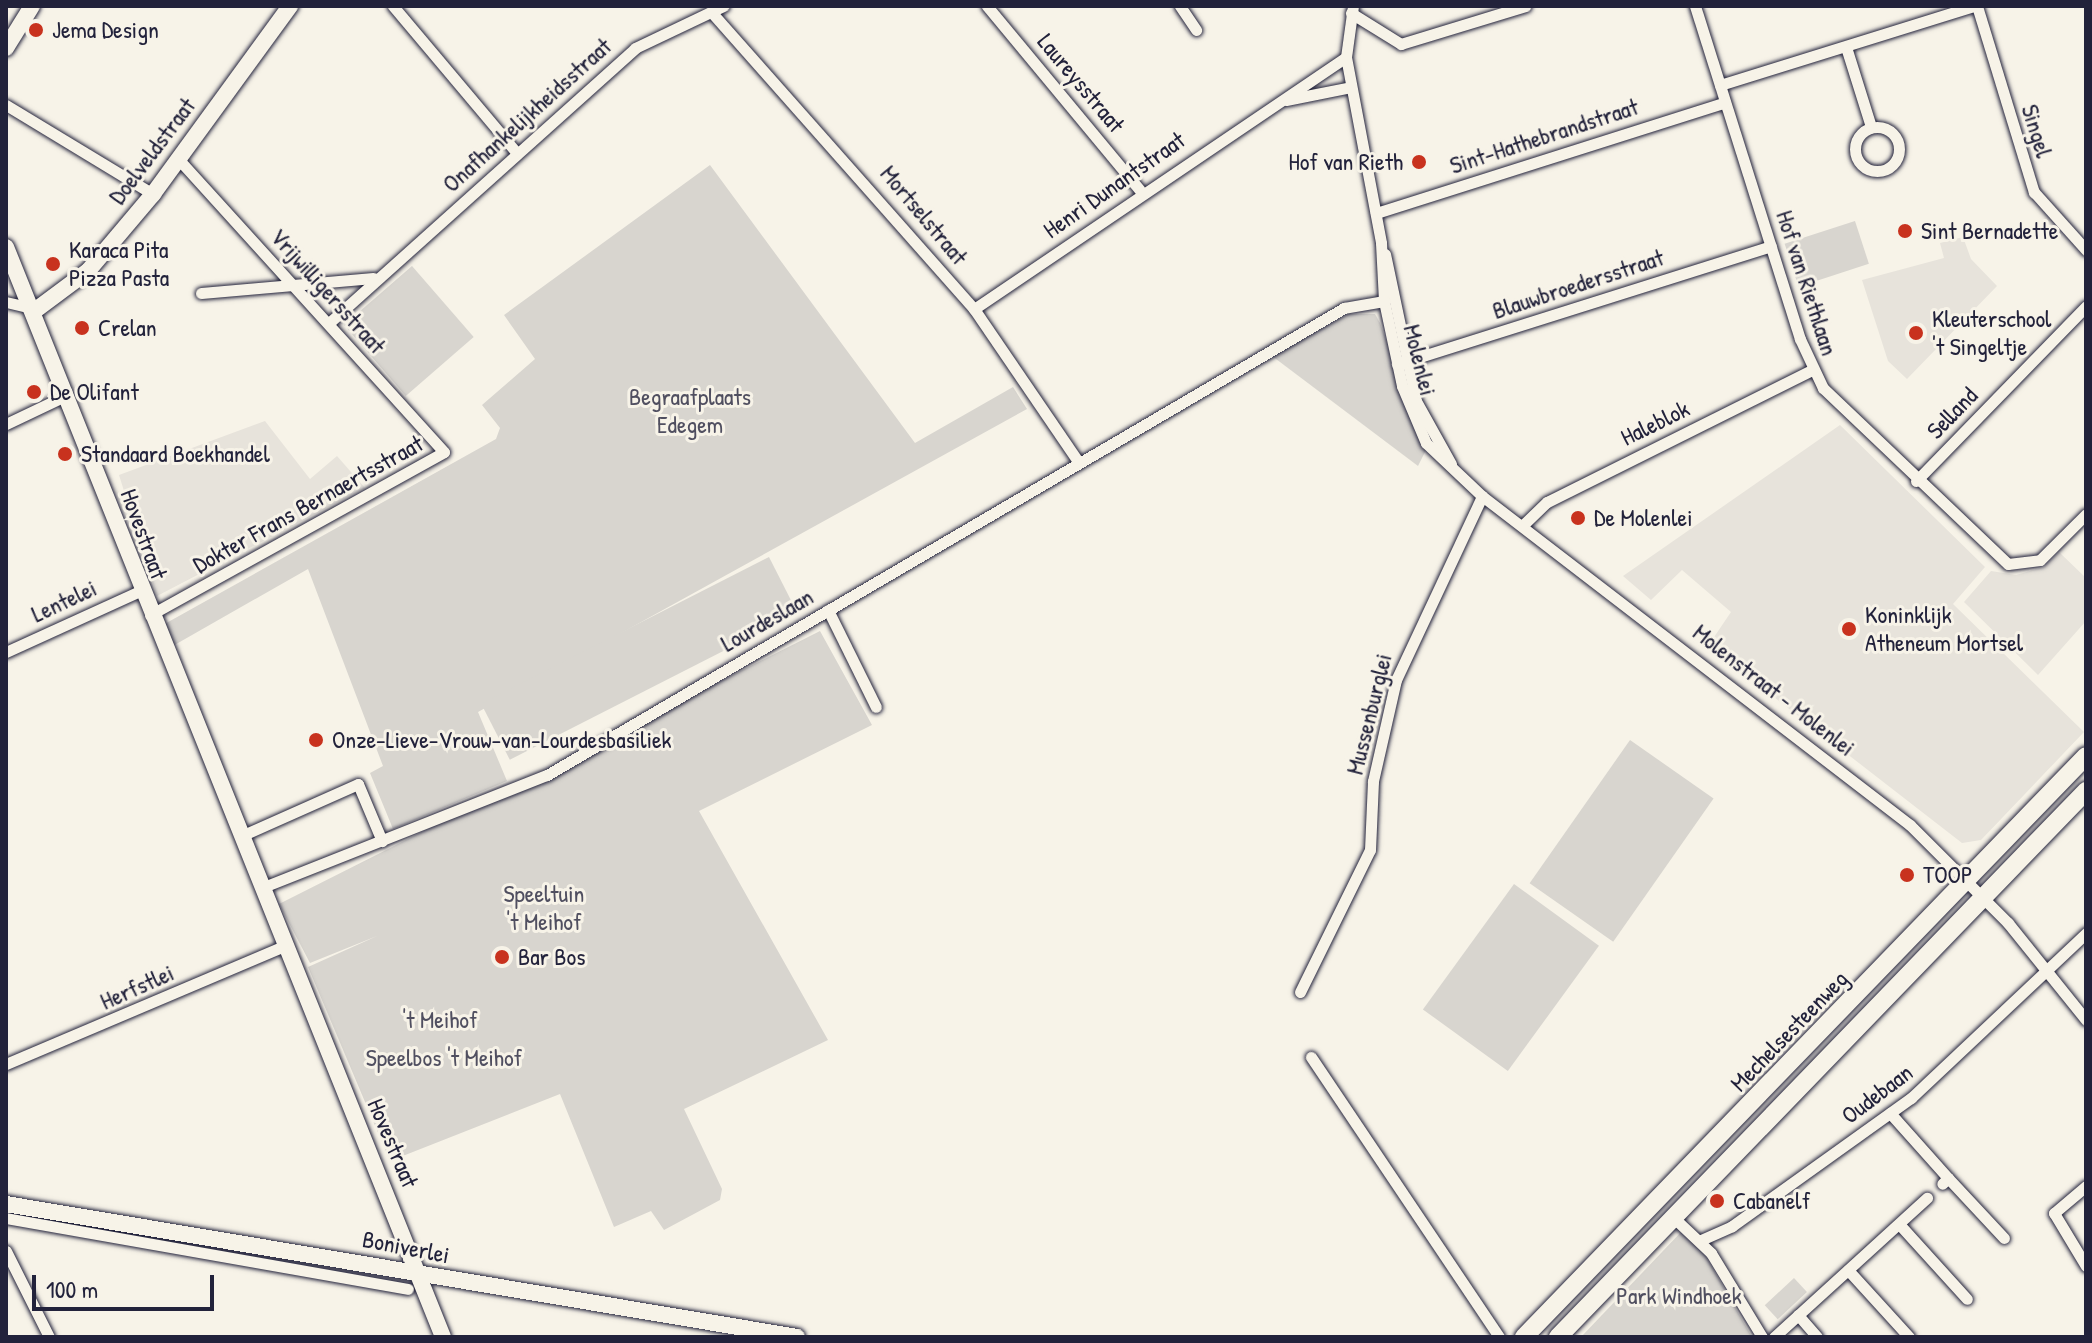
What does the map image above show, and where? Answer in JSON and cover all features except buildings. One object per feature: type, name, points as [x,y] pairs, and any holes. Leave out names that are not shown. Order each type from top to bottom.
[{"type":"main road","name":"Mechelsesteenweg","points":[[1524,1337],[2086,756]]},
{"type":"main road","name":"Mechelsesteenweg","points":[[1558,1337],[1982,894],[2086,791]]},
{"type":"street","points":[[6,48],[32,6]]},
{"type":"street","name":"Doelveldstraat","points":[[37,309],[88,271],[153,194],[290,6]]},
{"type":"street","points":[[393,6],[517,153]]},
{"type":"street","name":"Laureysstraat","points":[[987,6],[1140,190]]},
{"type":"street","points":[[1180,6],[1196,30]]},
{"type":"street","points":[[1402,362],[1346,57],[1352,10],[1401,44],[1525,6]]},
{"type":"street","name":"Hof van Riethlaan","points":[[1695,6],[1812,370],[1916,481],[1991,555],[2008,564],[2040,560],[2086,514]]},
{"type":"street","points":[[1720,85],[1975,6]]},
{"type":"street","name":"Singel","points":[[1975,6],[2034,192],[2086,250]]},
{"type":"street","name":"Onafhankelijkheidsstraat","points":[[329,323],[373,278],[635,48],[718,10]]},
{"type":"street","name":"Mortselstraat","points":[[718,10],[974,309],[1079,463]]},
{"type":"street","points":[[1846,47],[1871,127]]},
{"type":"street","name":"Henri Dunantstraat","points":[[974,309],[1140,190],[1346,57]]},
{"type":"street","name":"Henri Dunantstraat","points":[[1281,101],[1351,87]]},
{"type":"street","name":"Sint-Hathebrandstraat","points":[[1376,213],[1725,102]]},
{"type":"street","points":[[6,105],[153,194]]},
{"type":"street","points":[[1871,127],[1889,130],[1899,145],[1884,170],[1857,158],[1857,140],[1871,127]]},
{"type":"street","name":"Vrijwilligersstraat","points":[[179,160],[444,452]]},
{"type":"street","name":"Molenlei","points":[[1381,243],[1384,301],[1402,362]]},
{"type":"street","name":"Blauwbroedersstraat","points":[[1402,362],[1771,246]]},
{"type":"street","name":"Hovestraat","points":[[6,247],[37,309],[140,591],[421,1273],[443,1337]]},
{"type":"street","points":[[201,293],[296,288],[373,278]]},
{"type":"street","name":"Lourdeslaan","points":[[261,888],[547,775],[1344,308],[1384,301]]},
{"type":"street","points":[[6,302],[37,309]]},
{"type":"street","name":"Selland","points":[[1916,481],[2086,306]]},
{"type":"street","name":"Molenstraat - Molenlei","points":[[1402,362],[1416,401],[1456,472],[1482,496],[1524,524],[1898,815],[1982,894],[2045,965],[2086,1020]]},
{"type":"street","name":"Haleblok","points":[[1524,524],[1547,502],[1812,370]]},
{"type":"street","points":[[6,424],[67,395]]},
{"type":"street","name":"Dokter Frans Bernaertsstraat","points":[[150,615],[444,452]]},
{"type":"street","name":"Mussenburglei","points":[[1300,992],[1370,850],[1373,781],[1396,680],[1482,496]]},
{"type":"street","name":"Lentelei","points":[[6,652],[140,591]]},
{"type":"street","points":[[828,610],[876,707]]},
{"type":"street","points":[[241,836],[358,784],[382,841]]},
{"type":"street","name":"Oudebaan","points":[[1701,1240],[1890,1113],[2045,965],[2086,933]]},
{"type":"street","name":"Herfstlei","points":[[6,1064],[284,946]]},
{"type":"street","points":[[1311,1057],[1499,1337]]},
{"type":"street","points":[[1890,1113],[1945,1181],[2004,1238]]},
{"type":"street","points":[[2086,1186],[2054,1213],[2086,1266]]},
{"type":"street","points":[[1774,1337],[1927,1198]]},
{"type":"street","name":"Boniverlei","points":[[6,1204],[797,1337]]},
{"type":"street","name":"Boniverlei","points":[[6,1218],[408,1289]]},
{"type":"street","points":[[1674,1218],[1701,1240],[1762,1337]]},
{"type":"street","points":[[1899,1224],[1967,1299]]},
{"type":"street","points":[[6,1251],[49,1337]]},
{"type":"street","points":[[1848,1270],[1909,1337]]},
{"type":"street","points":[[1798,1315],[1817,1337]]},
{"type":"shaded area","name":"Kleuterschool 't Singeltje","points":[[1963,237],[1971,259],[1997,286],[1907,379],[1888,361],[1862,280],[1944,258],[1940,243]]},
{"type":"shaded area","points":[[265,421],[310,479],[337,456],[365,488],[157,596],[119,475]]},
{"type":"shaded area","name":"Koninklijk Atheneum Mortsel","points":[[1840,425],[1985,567],[1953,604],[2084,732],[1981,840],[1962,843],[1708,646],[1731,612],[1682,570],[1651,600],[1623,576]]},
{"type":"shaded area","points":[[2059,552],[2086,578],[2086,621],[2038,675],[1964,602],[1991,571],[2016,575],[2044,567]]},
{"type":"green space","name":"Begraafplaats Edegem","points":[[710,165],[915,443],[1013,387],[1027,409],[478,712],[507,781],[393,829],[370,773],[383,766],[308,569],[171,647],[161,626],[496,439],[500,428],[482,405],[535,359],[504,315]]},
{"type":"green space","points":[[1855,221],[1869,264],[1799,287],[1785,244]]},
{"type":"green space","points":[[412,266],[474,337],[406,396],[344,325]]},
{"type":"green space","points":[[1349,314],[1375,314],[1380,323],[1426,450],[1418,466],[1272,356]]},
{"type":"green space","points":[[769,557],[798,613],[510,760],[481,704]]},
{"type":"green space","points":[[820,631],[872,725],[699,811],[828,1040],[684,1109],[722,1189],[720,1200],[664,1230],[651,1211],[614,1227],[560,1094],[390,1161],[308,967],[377,936],[310,963],[279,904]]},
{"type":"green space","points":[[1630,740],[1714,799],[1613,942],[1530,883]]},
{"type":"green space","points":[[1514,884],[1599,946],[1508,1071],[1423,1009]]},
{"type":"green space","name":"Park Windhoek","points":[[1682,1231],[1705,1255],[1752,1337],[1581,1337]]},
{"type":"green space","points":[[1794,1278],[1807,1292],[1778,1319],[1765,1305]]},
{"type":"place","name":"Jema Design","points":[[36,30]]},
{"type":"place","name":"Hof van Rieth","points":[[1419,162]]},
{"type":"place","name":"Sint Bernadette","points":[[1905,231]]},
{"type":"place","name":"Karaca Pita Pizza Pasta","points":[[53,264]]},
{"type":"place","name":"Crelan","points":[[82,328]]},
{"type":"place","name":"Kleuterschool 't Singeltje","points":[[1916,333]]},
{"type":"place","name":"De Olifant","points":[[34,392]]},
{"type":"place","name":"Standaard Boekhandel","points":[[65,454]]},
{"type":"place","name":"De Molenlei","points":[[1578,518]]},
{"type":"place","name":"Koninklijk Atheneum Mortsel","points":[[1849,629]]},
{"type":"place","name":"Onze-Lieve-Vrouw-van-Lourdesbasiliek","points":[[316,740]]},
{"type":"place","name":"TOOP","points":[[1907,875]]},
{"type":"place","name":"Bar Bos","points":[[502,957]]},
{"type":"place","name":"Cabanelf","points":[[1717,1201]]},
{"type":"park label","name":"Speeltuin 't Meihof","points":[[544,908]]},
{"type":"park label","name":"'t Meihof","points":[[440,1020]]},
{"type":"park label","name":"Speelbos 't Meihof","points":[[444,1058]]}]
